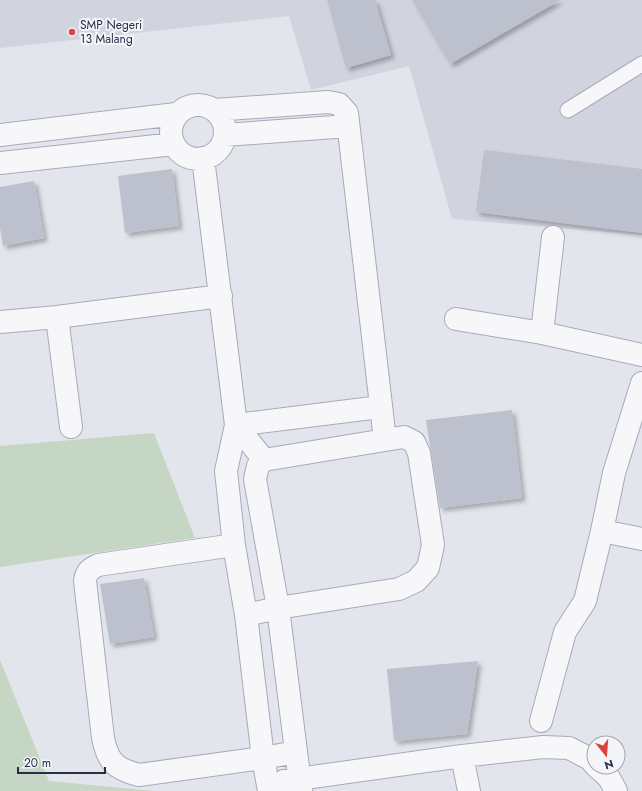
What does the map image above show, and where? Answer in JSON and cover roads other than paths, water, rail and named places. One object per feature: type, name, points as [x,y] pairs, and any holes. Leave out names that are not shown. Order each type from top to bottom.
[{"type":"street","points":[[214,110],[328,102],[339,104],[347,113],[385,440]]},
{"type":"street","points":[[0,135],[176,114],[188,106],[202,105],[214,110],[222,118],[225,129],[225,140],[219,149],[209,157],[195,159],[186,156],[176,149],[171,138],[171,125],[176,114]]},
{"type":"street","points":[[225,135],[348,126]]},
{"type":"street","points":[[0,163],[174,144]]},
{"type":"street","points":[[203,158],[236,426],[226,471],[234,545],[246,615],[263,758],[269,787],[300,785],[462,756],[543,747],[569,748],[586,757]]},
{"type":"street","points":[[542,333],[553,237]]},
{"type":"street","points":[[0,322],[57,317],[221,296]]},
{"type":"street","points":[[57,317],[71,427]]},
{"type":"street","points":[[456,319],[542,333],[642,355]]},
{"type":"street","points":[[541,721],[565,632],[571,621],[580,611],[585,601],[614,473],[642,383]]},
{"type":"street","points":[[236,426],[380,406]]},
{"type":"street","points":[[236,426],[264,460]]},
{"type":"street","points":[[246,615],[278,608],[399,589],[416,581],[428,568],[433,545],[419,453],[414,442],[404,437],[264,460],[258,466],[255,479],[278,608],[300,785]]},
{"type":"street","points":[[602,531],[642,539]]},
{"type":"street","points":[[234,545],[98,565],[90,569],[86,574],[85,581],[106,753],[112,763],[124,771],[139,774],[263,758],[296,752]]},
{"type":"street","points":[[240,581],[272,575]]},
{"type":"street","points":[[462,756],[470,791]]},
{"type":"street","points":[[606,775],[616,791]]},
{"type":"lane","points":[[568,110],[642,64]]},
{"type":"place","name":"SMP Negeri 13 Malang","points":[[72,32]]}]
